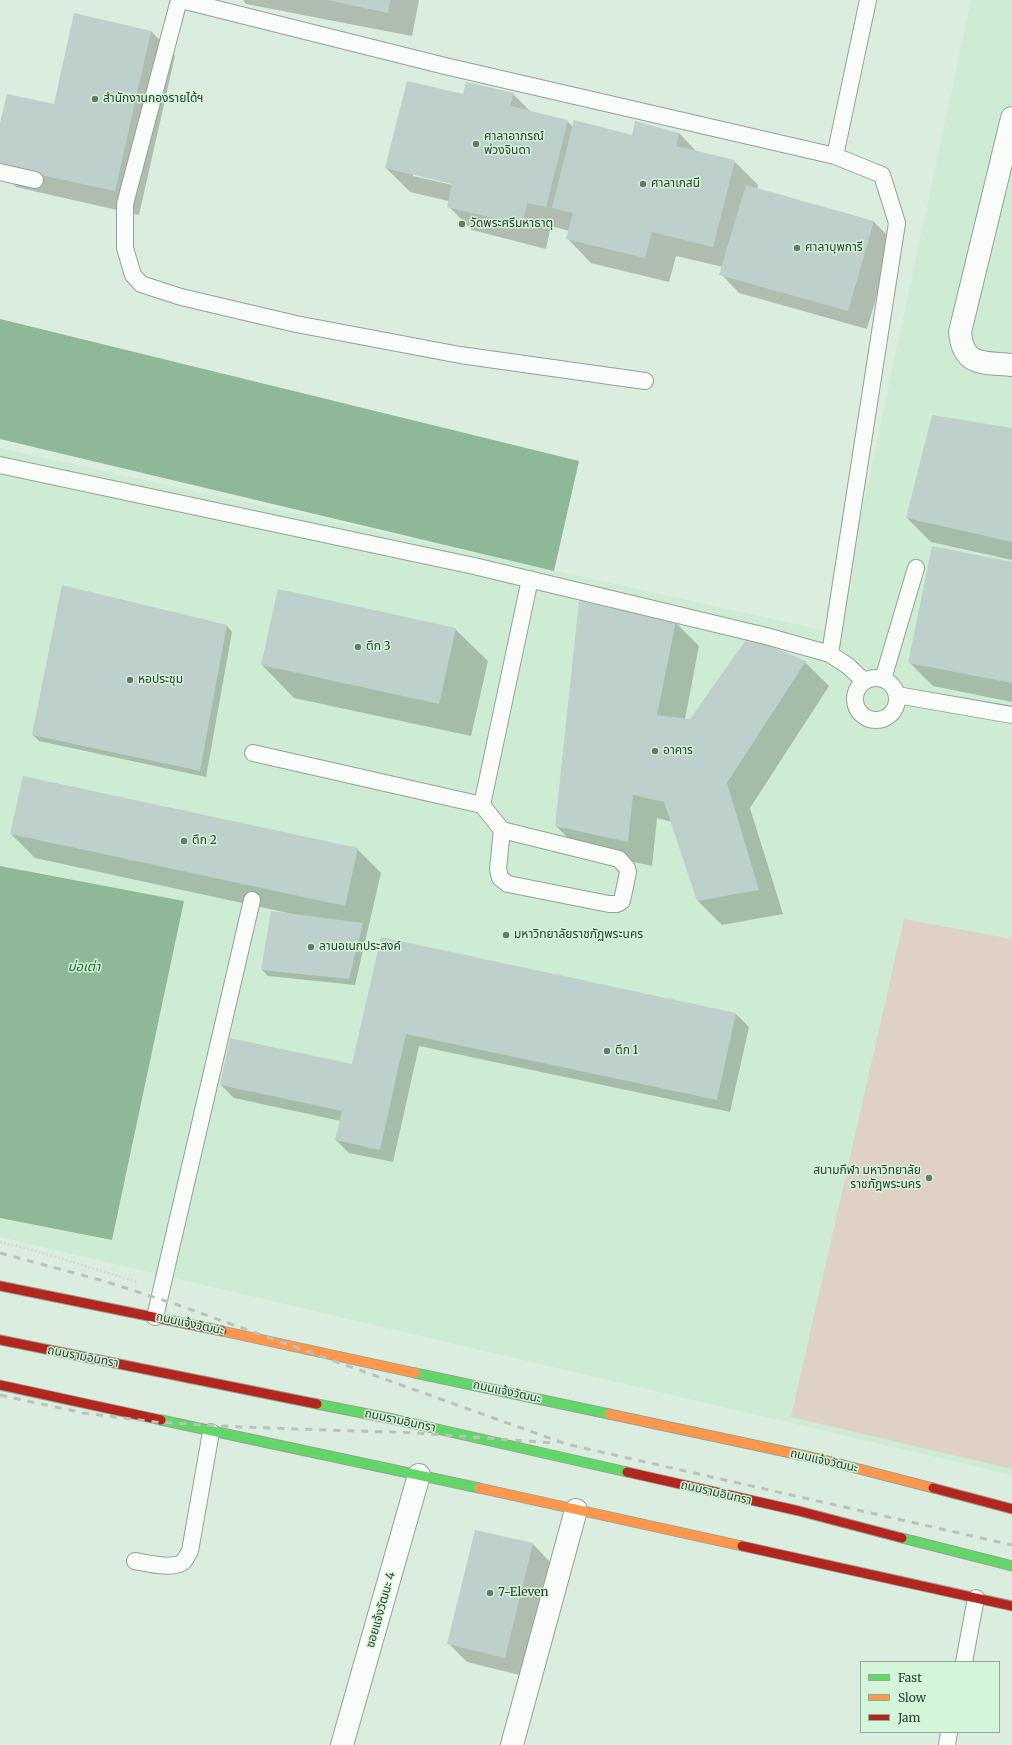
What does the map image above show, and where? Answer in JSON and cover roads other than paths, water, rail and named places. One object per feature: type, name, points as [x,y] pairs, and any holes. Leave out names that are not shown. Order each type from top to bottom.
[{"type":"main road","name":"ถนนแจ้งวัฒนะ","points":[[0,1286],[155,1317],[824,1460],[1012,1509]]},
{"type":"main road","name":"ถนนรามอินทรา","points":[[0,1340],[393,1419],[799,1511],[1012,1566]]},
{"type":"main road","points":[[0,1385],[211,1432],[419,1475],[1012,1606]]},
{"type":"street","points":[[1012,118],[960,332],[961,345],[968,356],[976,361],[1012,365]]},
{"type":"street","name":"ซอยแจ้งวัฒนะ 4","points":[[342,1745],[419,1475]]},
{"type":"street","points":[[512,1745],[576,1510]]},
{"type":"lane","points":[[645,381],[460,355],[296,324],[181,297],[141,284],[133,275],[125,248],[125,204],[180,0],[445,66],[835,156],[882,175],[898,223],[830,654]]},
{"type":"lane","points":[[835,156],[868,0]]},
{"type":"lane","points":[[0,172],[35,180]]},
{"type":"lane","points":[[0,465],[467,564],[766,636],[830,654],[848,666],[864,681]]},
{"type":"lane","points":[[883,679],[916,568]]},
{"type":"lane","points":[[482,805],[530,580]]},
{"type":"lane","points":[[877,678],[883,679],[890,683],[896,695],[897,702],[890,715],[884,718],[870,719],[864,716],[856,705],[856,692],[864,681],[877,678]]},
{"type":"lane","points":[[896,695],[1012,715]]},
{"type":"lane","points":[[253,753],[482,805],[502,830],[620,859],[627,868],[628,872],[622,901],[617,904],[608,904],[508,884],[500,878],[498,869],[502,830]]},
{"type":"lane","points":[[155,1317],[252,900]]},
{"type":"lane","points":[[135,1561],[162,1565],[174,1565],[183,1562],[190,1551],[211,1432]]},
{"type":"lane","points":[[964,1661],[976,1598]]},
{"type":"lane","points":[[947,1745],[949,1733]]},
{"type":"water","points":[[0,319],[579,461],[554,571],[0,439]]},
{"type":"water","name":"บ่อเต่า","points":[[0,866],[184,901],[112,1240],[0,1218]]},
{"type":"railway","points":[[0,1253],[104,1281],[175,1304],[566,1444],[1012,1545]]},
{"type":"railway","points":[[0,1395],[83,1413],[155,1422],[240,1427],[417,1433],[554,1443]]},
{"type":"place","name":"สำนักงานกองรายได้ฯ","points":[[95,99]]},
{"type":"place","name":"ศาลาอาภรณ์ พ่วงจินดา","points":[[476,144]]},
{"type":"place","name":"ศาลาเกสนี","points":[[643,184]]},
{"type":"place","name":"วัดพระศรีมหาธาตุ","points":[[462,224]]},
{"type":"place","name":"ศาลาบุพการี","points":[[797,248]]},
{"type":"place","name":"ตึก 3","points":[[358,647]]},
{"type":"place","name":"หอประชุม","points":[[130,680]]},
{"type":"place","name":"อาคาร","points":[[655,751]]},
{"type":"place","name":"ตึก 2","points":[[184,841]]},
{"type":"place","name":"มหาวิทยาลัยราชภัฏพระนคร","points":[[506,935]]},
{"type":"place","name":"ลานอเนกประสงค์","points":[[311,947]]},
{"type":"place","name":"ตึก 1","points":[[607,1051]]},
{"type":"place","name":"สนามกีฬา มหาวิทยาลัย ราชภัฎพระนคร","points":[[929,1178]]},
{"type":"place","name":"7-Eleven","points":[[490,1593]]}]
